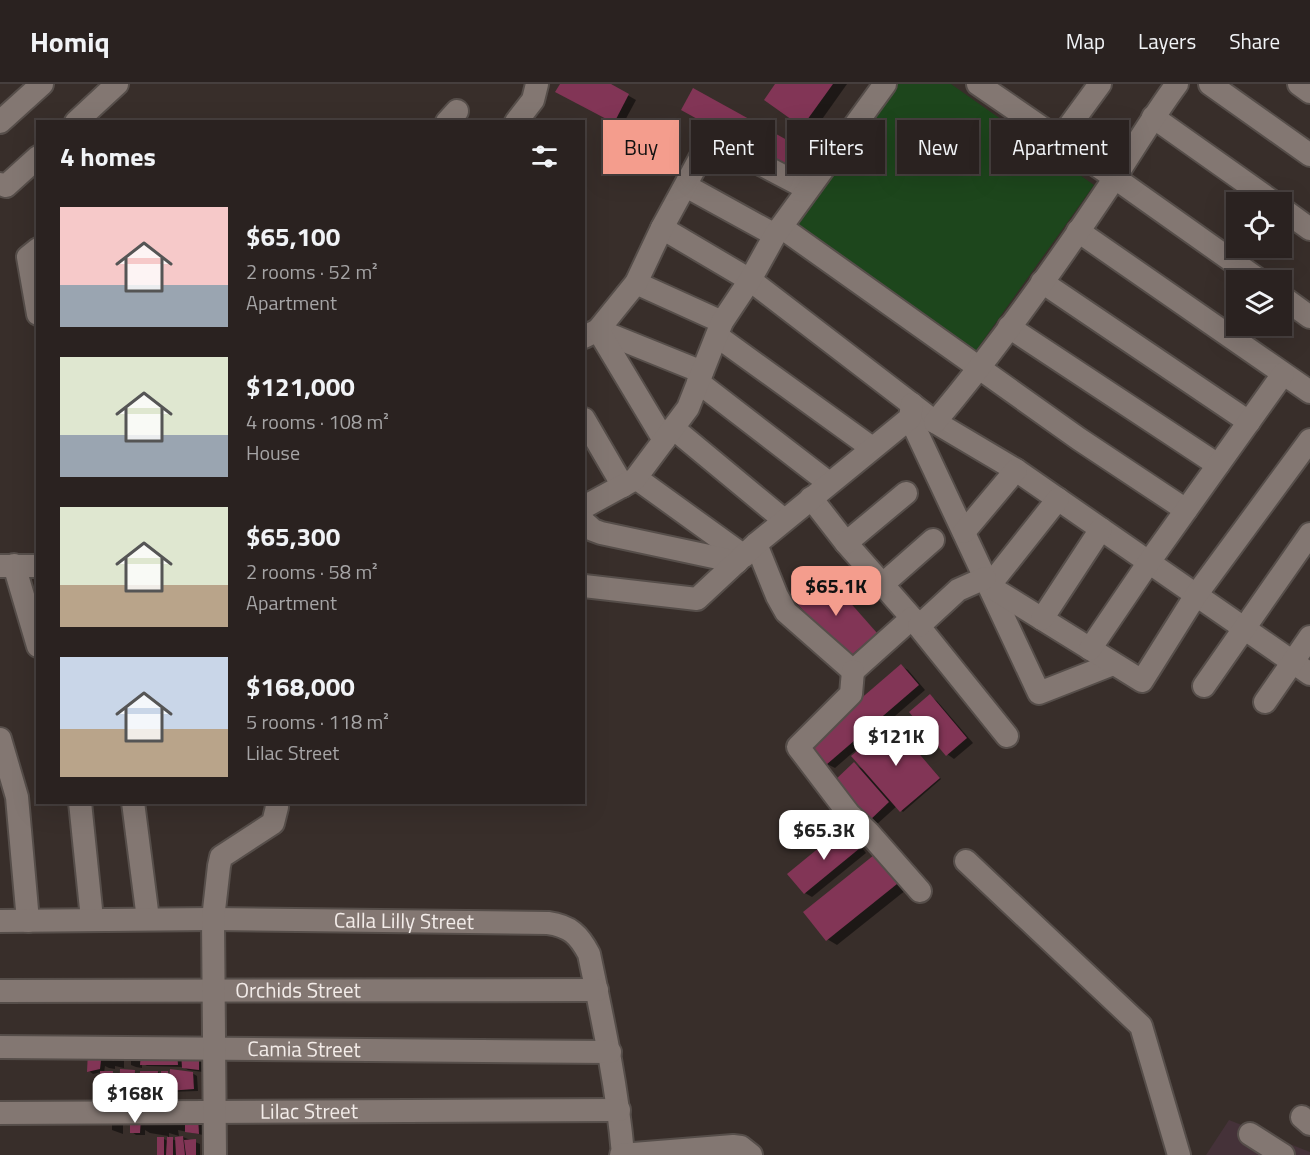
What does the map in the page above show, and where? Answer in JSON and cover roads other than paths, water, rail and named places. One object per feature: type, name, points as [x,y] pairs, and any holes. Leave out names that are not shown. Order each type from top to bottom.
[{"type":"street","points":[[0,122],[42,84]]},
{"type":"street","points":[[518,120],[533,100],[537,84]]},
{"type":"street","points":[[585,506],[629,482],[688,408],[719,329],[778,231],[885,84]]},
{"type":"street","points":[[978,84],[1030,120]]},
{"type":"street","points":[[1074,120],[1100,84]]},
{"type":"street","points":[[935,422],[980,368],[1042,282],[1115,178],[1153,117],[1178,84]]},
{"type":"street","points":[[1210,84],[1310,154]]},
{"type":"street","points":[[1299,84],[1310,92]]},
{"type":"street","points":[[78,120],[101,89]]},
{"type":"street","points":[[1153,117],[1259,192]]},
{"type":"street","points":[[591,333],[636,283],[662,228],[711,138],[808,189]]},
{"type":"street","points":[[0,184],[6,186],[36,159]]},
{"type":"street","points":[[1109,174],[1245,270]]},
{"type":"street","points":[[686,186],[778,231],[1186,510]]},
{"type":"street","points":[[1292,216],[1310,229]]},
{"type":"street","points":[[662,228],[750,280],[911,411],[935,422],[1016,470],[1301,668]]},
{"type":"street","points":[[1078,231],[1310,392]]},
{"type":"street","points":[[36,250],[28,256],[36,302]]},
{"type":"street","points":[[1042,282],[1249,422]]},
{"type":"street","points":[[636,283],[719,329],[872,448]]},
{"type":"street","points":[[1292,304],[1310,317]]},
{"type":"street","points":[[1009,327],[1218,465]]},
{"type":"street","points":[[591,333],[700,377],[829,483]]},
{"type":"street","points":[[591,333],[668,434],[784,520]]},
{"type":"street","points":[[1090,649],[1149,562],[1284,374]]},
{"type":"street","points":[[585,586],[697,599],[784,520],[872,448],[911,411]]},
{"type":"street","points":[[911,411],[1039,693],[1113,664]]},
{"type":"street","points":[[585,420],[629,482],[746,554],[786,612],[853,671]]},
{"type":"street","points":[[987,582],[1142,681],[1196,595],[1310,440]]},
{"type":"street","points":[[964,532],[1016,470]]},
{"type":"street","points":[[846,543],[906,493]]},
{"type":"street","points":[[812,498],[846,543],[915,622],[1007,736]]},
{"type":"street","points":[[920,891],[869,832],[849,814],[798,747],[851,694],[853,671],[958,590],[987,582],[1058,499]]},
{"type":"street","points":[[585,523],[601,533],[746,554]]},
{"type":"street","points":[[1042,619],[1101,529]]},
{"type":"street","points":[[1204,686],[1310,534]]},
{"type":"street","points":[[883,584],[933,540]]},
{"type":"street","points":[[36,566],[7,565],[36,641]]},
{"type":"street","points":[[1265,702],[1301,668],[1310,637]]},
{"type":"street","points":[[0,739],[17,797],[28,921]]},
{"type":"street","points":[[80,804],[92,919]]},
{"type":"street","points":[[133,804],[148,919]]},
{"type":"street","points":[[216,1155],[213,919],[221,857],[273,823],[276,804]]},
{"type":"street","points":[[966,861],[1141,1026],[1179,1155]]},
{"type":"street","name":"Calla Lilly Street","points":[[0,921],[213,919],[562,925],[583,941],[590,954],[610,1052],[619,1110],[622,1155]]},
{"type":"street","name":"Orchids Street","points":[[0,991],[597,990]]},
{"type":"street","name":"Camia Street","points":[[0,1047],[610,1052]]},
{"type":"street","name":"Lilac Street","points":[[0,1113],[619,1110]]},
{"type":"street","points":[[1251,1134],[1284,1155]]},
{"type":"street","points":[[622,1155],[732,1146],[741,1147],[752,1155]]}]
